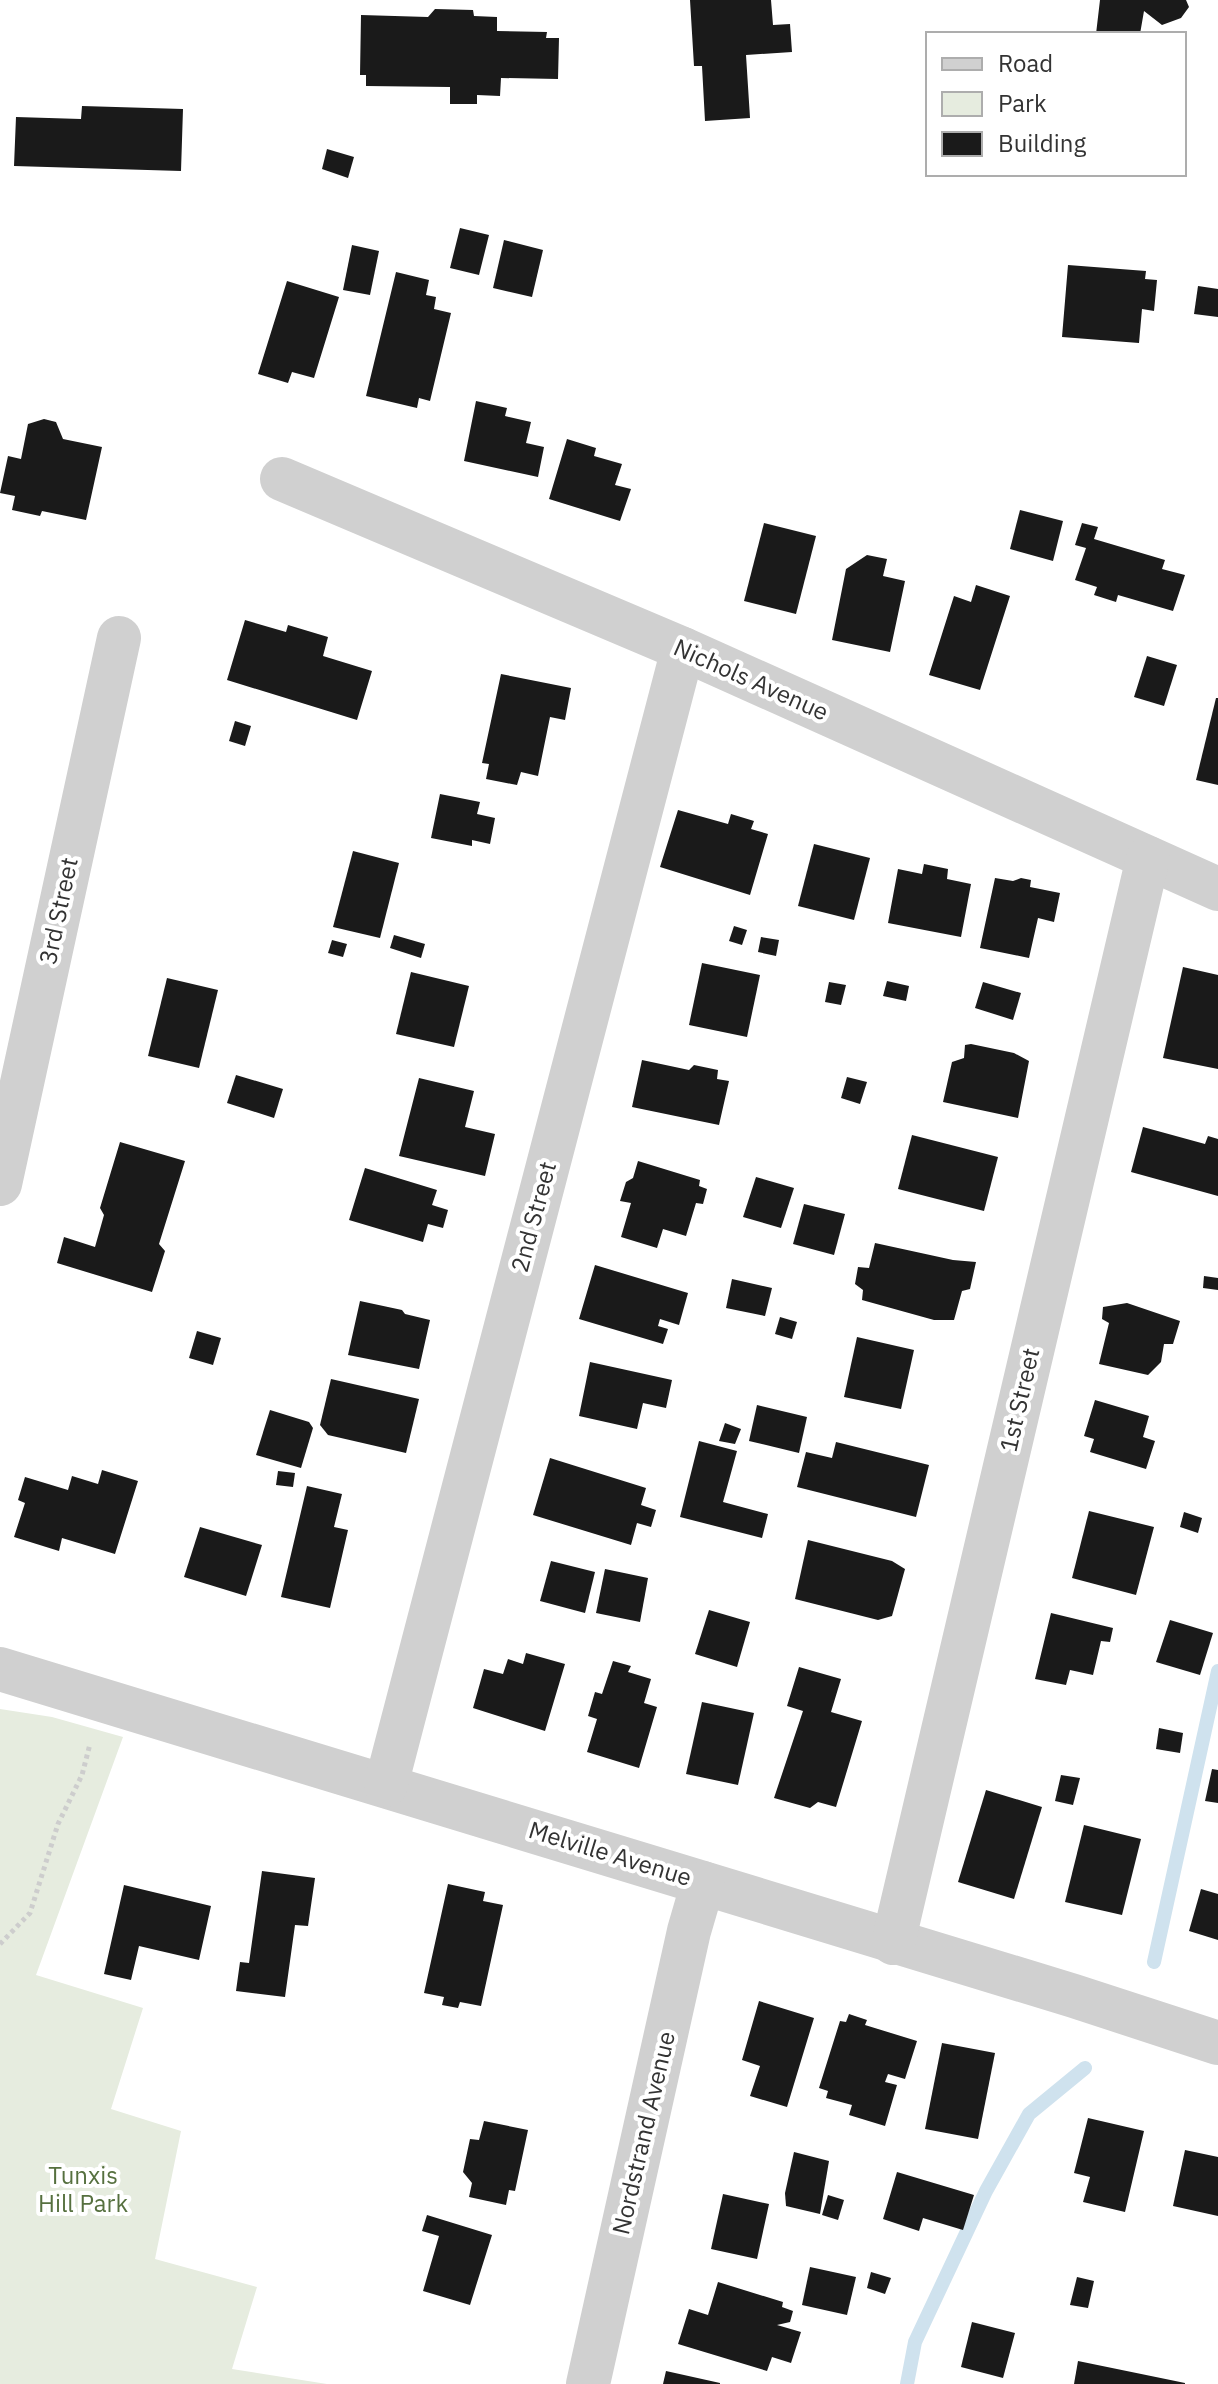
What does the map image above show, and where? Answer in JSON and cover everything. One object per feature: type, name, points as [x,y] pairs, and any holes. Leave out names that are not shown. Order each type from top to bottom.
[{"type":"street","name":"Nichols Avenue","points":[[282,479],[683,649],[1218,889]]},
{"type":"street","name":"3rd Street","points":[[0,1184],[119,638]]},
{"type":"street","name":"2nd Street","points":[[386,1785],[683,649]]},
{"type":"street","name":"1st Street","points":[[893,1943],[1148,858]]},
{"type":"street","name":"Melville Avenue","points":[[0,1669],[1074,1996],[1218,2043]]},
{"type":"street","name":"Nordstrand Avenue","points":[[588,2384],[689,1931],[703,1883]]},
{"type":"path","points":[[0,1944],[30,1913],[58,1824],[82,1775],[91,1741]]},
{"type":"green space","name":"Tunxis Hill Park","points":[[0,1709],[52,1717],[123,1737],[36,1975],[143,2008],[111,2109],[181,2131],[155,2259],[257,2287],[232,2369],[327,2384],[0,2384]]},
{"type":"building","points":[[690,0],[771,0],[773,25],[790,24],[792,52],[746,55],[750,118],[705,121],[702,66],[694,66]]},
{"type":"building","points":[[1100,0],[1186,0],[1189,7],[1181,18],[1162,25],[1144,11],[1140,32],[1096,32]]},
{"type":"building","points":[[435,9],[473,10],[474,16],[497,17],[497,31],[547,32],[546,38],[559,38],[558,79],[501,78],[500,96],[477,95],[477,104],[450,104],[450,87],[366,86],[366,75],[360,75],[361,15],[428,17]]},
{"type":"building","points":[[82,106],[183,109],[181,171],[14,166],[16,117],[81,119]]},
{"type":"building","points":[[327,149],[354,157],[348,178],[322,169]]},
{"type":"building","points":[[460,228],[489,235],[479,275],[450,268]]},
{"type":"building","points":[[504,240],[543,250],[532,297],[493,288]]},
{"type":"building","points":[[352,245],[379,251],[370,295],[343,290]]},
{"type":"building","points":[[1068,265],[1146,271],[1145,279],[1157,280],[1154,311],[1142,309],[1139,343],[1062,337]]},
{"type":"building","points":[[396,272],[429,280],[426,295],[436,297],[434,309],[451,313],[430,401],[419,398],[417,408],[366,396]]},
{"type":"building","points":[[287,281],[339,297],[314,378],[292,372],[288,383],[258,374]]},
{"type":"building","points":[[1198,286],[1218,289],[1218,317],[1194,314]]},
{"type":"building","points":[[476,401],[507,408],[505,416],[531,422],[526,443],[544,447],[538,477],[464,461]]},
{"type":"building","points":[[44,419],[56,422],[63,439],[102,447],[86,520],[42,511],[40,516],[12,510],[15,496],[0,493],[8,456],[21,459],[28,424]]},
{"type":"building","points":[[567,439],[596,448],[594,456],[622,464],[615,485],[631,489],[620,521],[549,499]]},
{"type":"building","points":[[1020,510],[1063,521],[1053,561],[1010,549]]},
{"type":"building","points":[[764,523],[816,536],[796,614],[744,601]]},
{"type":"building","points":[[1082,523],[1098,527],[1094,539],[1165,560],[1162,569],[1185,575],[1173,611],[1118,595],[1116,602],[1094,595],[1097,587],[1075,580],[1086,548],[1075,545]]},
{"type":"building","points":[[867,555],[887,559],[883,576],[905,581],[890,652],[832,640],[846,569]]},
{"type":"building","points":[[976,585],[1010,596],[980,690],[929,675],[954,596],[971,602]]},
{"type":"building","points":[[245,620],[286,632],[288,625],[328,637],[323,656],[372,671],[357,720],[227,680]]},
{"type":"building","points":[[1147,656],[1177,665],[1164,706],[1134,697]]},
{"type":"building","points":[[501,674],[571,688],[565,720],[550,717],[538,776],[521,772],[517,785],[486,779],[489,764],[482,763]]},
{"type":"building","points":[[1218,698],[1218,785],[1196,780]]},
{"type":"building","points":[[235,721],[251,726],[245,746],[229,741]]},
{"type":"building","points":[[440,794],[480,802],[477,814],[495,818],[490,844],[472,840],[472,846],[431,838]]},
{"type":"building","points":[[678,810],[728,824],[731,814],[754,821],[751,829],[768,834],[750,895],[660,867]]},
{"type":"building","points":[[814,844],[870,858],[854,920],[798,906]]},
{"type":"building","points":[[353,851],[399,863],[380,938],[333,927]]},
{"type":"building","points":[[924,864],[948,869],[947,879],[971,884],[961,937],[888,923],[898,869],[922,874]]},
{"type":"building","points":[[995,878],[1031,880],[1030,887],[1060,893],[1054,922],[1038,918],[1029,958],[980,948]]},
{"type":"building","points":[[734,926],[747,930],[742,945],[729,941]]},
{"type":"building","points":[[394,935],[425,944],[421,958],[390,948]]},
{"type":"building","points":[[761,937],[779,940],[776,956],[758,952]]},
{"type":"building","points":[[332,940],[347,944],[343,957],[328,953]]},
{"type":"building","points":[[702,963],[760,975],[747,1037],[689,1025]]},
{"type":"building","points":[[1183,967],[1218,975],[1218,1069],[1163,1058]]},
{"type":"building","points":[[411,972],[469,986],[454,1047],[396,1034]]},
{"type":"building","points":[[167,978],[218,990],[199,1068],[148,1056]]},
{"type":"building","points":[[887,981],[909,986],[906,1001],[883,996]]},
{"type":"building","points":[[829,982],[846,985],[841,1005],[825,1002]]},
{"type":"building","points":[[983,982],[1021,993],[1013,1020],[975,1008]]},
{"type":"building","points":[[965,1045],[1014,1053],[1029,1061],[1018,1118],[943,1102],[952,1062],[964,1058]]},
{"type":"building","points":[[642,1060],[689,1070],[694,1065],[718,1070],[717,1079],[729,1081],[719,1125],[632,1107]]},
{"type":"building","points":[[236,1075],[283,1089],[274,1118],[227,1103]]},
{"type":"building","points":[[847,1077],[867,1082],[860,1104],[841,1098]]},
{"type":"building","points":[[419,1078],[474,1091],[465,1127],[495,1134],[485,1176],[399,1156]]},
{"type":"building","points":[[1143,1127],[1205,1144],[1208,1136],[1218,1139],[1218,1196],[1131,1172]]},
{"type":"building","points":[[912,1135],[998,1157],[984,1211],[898,1189]]},
{"type":"building","points":[[120,1142],[185,1161],[159,1244],[165,1251],[152,1292],[57,1263],[64,1237],[95,1247],[104,1215],[100,1208]]},
{"type":"building","points":[[638,1161],[700,1180],[699,1186],[707,1189],[703,1204],[696,1203],[686,1236],[663,1229],[657,1248],[621,1237],[631,1203],[620,1201],[626,1182],[633,1178]]},
{"type":"building","points":[[365,1168],[437,1190],[432,1205],[448,1210],[443,1228],[428,1224],[423,1242],[349,1220]]},
{"type":"building","points":[[756,1177],[794,1188],[781,1228],[743,1217]]},
{"type":"building","points":[[804,1204],[845,1214],[834,1255],[793,1244]]},
{"type":"building","points":[[875,1243],[976,1262],[970,1289],[962,1291],[954,1320],[934,1320],[862,1300],[863,1290],[855,1284],[858,1267],[869,1268]]},
{"type":"building","points":[[595,1265],[688,1293],[679,1325],[660,1319],[658,1326],[668,1329],[663,1344],[579,1319]]},
{"type":"building","points":[[1204,1276],[1218,1278],[1218,1290],[1203,1288]]},
{"type":"building","points":[[732,1279],[772,1288],[765,1316],[726,1308]]},
{"type":"building","points":[[360,1301],[430,1320],[419,1369],[348,1355]]},
{"type":"building","points":[[1127,1303],[1180,1321],[1173,1344],[1164,1344],[1161,1362],[1148,1375],[1099,1364],[1109,1323],[1102,1319],[1103,1307]]},
{"type":"building","points":[[780,1317],[797,1322],[792,1339],[775,1334]]},
{"type":"building","points":[[197,1331],[221,1338],[213,1365],[189,1358]]},
{"type":"building","points":[[857,1337],[914,1350],[901,1409],[844,1397]]},
{"type":"building","points":[[590,1362],[672,1380],[666,1408],[643,1403],[637,1429],[579,1416]]},
{"type":"building","points":[[331,1379],[419,1399],[406,1453],[328,1435],[320,1425]]},
{"type":"building","points":[[1095,1400],[1149,1416],[1143,1437],[1155,1441],[1146,1469],[1090,1452],[1094,1439],[1084,1436]]},
{"type":"building","points":[[757,1405],[807,1417],[799,1453],[749,1441]]},
{"type":"building","points":[[270,1410],[309,1422],[313,1428],[301,1468],[256,1455]]},
{"type":"building","points":[[725,1423],[741,1429],[735,1444],[719,1441]]},
{"type":"building","points":[[699,1441],[737,1451],[723,1502],[768,1514],[762,1538],[680,1517]]},
{"type":"building","points":[[836,1442],[929,1465],[916,1517],[797,1487],[806,1452],[832,1458]]},
{"type":"building","points":[[550,1458],[646,1488],[641,1505],[656,1510],[651,1527],[637,1523],[631,1545],[533,1515]]},
{"type":"building","points":[[102,1470],[138,1481],[115,1554],[62,1538],[59,1551],[14,1537],[25,1503],[18,1500],[25,1477],[68,1490],[72,1476],[98,1484]]},
{"type":"building","points":[[278,1471],[295,1473],[293,1487],[276,1485]]},
{"type":"building","points":[[307,1486],[342,1494],[334,1527],[348,1530],[330,1608],[281,1597]]},
{"type":"building","points":[[1089,1511],[1154,1527],[1136,1595],[1072,1578]]},
{"type":"building","points":[[1184,1512],[1202,1518],[1198,1533],[1180,1527]]},
{"type":"building","points":[[200,1527],[262,1545],[246,1596],[184,1577]]},
{"type":"building","points":[[808,1540],[892,1561],[905,1569],[892,1616],[878,1620],[795,1599]]},
{"type":"building","points":[[551,1561],[595,1572],[585,1613],[540,1601]]},
{"type":"building","points":[[605,1569],[648,1578],[640,1622],[596,1613]]},
{"type":"building","points":[[709,1610],[750,1622],[737,1667],[695,1654]]},
{"type":"building","points":[[1051,1613],[1113,1628],[1110,1642],[1101,1641],[1093,1675],[1070,1670],[1066,1685],[1035,1679]]},
{"type":"building","points":[[1170,1620],[1213,1633],[1200,1675],[1156,1662]]},
{"type":"building","points":[[526,1653],[565,1664],[545,1731],[473,1708],[484,1669],[503,1674],[508,1659],[523,1664]]},
{"type":"building","points":[[613,1661],[631,1666],[628,1672],[651,1679],[644,1703],[657,1707],[639,1768],[587,1752],[597,1719],[588,1716],[595,1692],[602,1694]]},
{"type":"building","points":[[799,1667],[841,1679],[831,1712],[862,1721],[836,1807],[818,1802],[810,1808],[774,1798],[803,1711],[787,1706]]},
{"type":"building","points":[[702,1702],[754,1713],[738,1785],[686,1774]]},
{"type":"building","points":[[1159,1728],[1183,1733],[1180,1753],[1156,1749]]},
{"type":"building","points":[[1212,1769],[1218,1770],[1218,1803],[1205,1801]]},
{"type":"building","points":[[1061,1775],[1080,1778],[1073,1805],[1055,1801]]},
{"type":"building","points":[[986,1790],[1042,1807],[1014,1899],[958,1882]]},
{"type":"building","points":[[1084,1825],[1141,1839],[1122,1915],[1065,1902]]},
{"type":"building","points":[[262,1871],[315,1878],[308,1926],[295,1925],[285,1997],[236,1991],[240,1962],[249,1963]]},
{"type":"building","points":[[448,1884],[485,1892],[483,1901],[503,1905],[481,2006],[460,2002],[458,2008],[442,2005],[444,1997],[424,1993]]},
{"type":"building","points":[[124,1885],[211,1906],[199,1960],[139,1946],[131,1980],[104,1974]]},
{"type":"building","points":[[1201,1889],[1218,1894],[1218,1940],[1189,1931]]},
{"type":"building","points":[[759,2001],[814,2018],[787,2107],[750,2096],[760,2066],[742,2060]]},
{"type":"building","points":[[849,2014],[867,2020],[865,2025],[917,2041],[905,2079],[888,2074],[885,2082],[897,2085],[885,2126],[849,2115],[852,2105],[826,2098],[828,2091],[819,2088],[840,2021],[846,2022]]},
{"type":"building","points":[[942,2043],[995,2053],[978,2139],[925,2129]]},
{"type":"building","points":[[1088,2118],[1144,2131],[1125,2212],[1083,2202],[1090,2177],[1074,2173]]},
{"type":"building","points":[[484,2121],[528,2130],[515,2191],[509,2190],[506,2205],[469,2197],[472,2183],[463,2172],[470,2139],[479,2140]]},
{"type":"building","points":[[1185,2150],[1218,2157],[1218,2216],[1173,2206]]},
{"type":"building","points":[[794,2152],[829,2161],[820,2214],[786,2206],[785,2193]]},
{"type":"building","points":[[897,2172],[974,2195],[963,2230],[923,2218],[919,2231],[883,2219]]},
{"type":"building","points":[[723,2194],[769,2204],[757,2259],[711,2249]]},
{"type":"building","points":[[828,2195],[844,2200],[838,2220],[822,2215]]},
{"type":"building","points":[[427,2215],[492,2235],[470,2305],[423,2291],[439,2236],[422,2231]]},
{"type":"building","points":[[810,2267],[856,2277],[847,2315],[802,2305]]},
{"type":"building","points":[[871,2272],[891,2278],[885,2294],[867,2288]]},
{"type":"building","points":[[1077,2277],[1094,2281],[1088,2308],[1070,2305]]},
{"type":"building","points":[[718,2282],[783,2302],[782,2307],[793,2311],[790,2322],[777,2325],[801,2332],[791,2363],[772,2357],[767,2371],[678,2344],[689,2309],[708,2315]]},
{"type":"building","points":[[972,2322],[1015,2333],[1003,2378],[961,2367]]},
{"type":"building","points":[[1078,2361],[1185,2383],[1185,2384],[1074,2384]]},
{"type":"building","points":[[666,2371],[720,2383],[720,2384],[663,2384]]},
{"type":"waterway","points":[[1154,1962],[1218,1671]]},
{"type":"waterway","points":[[907,2384],[915,2342],[986,2191],[1029,2114],[1085,2068]]}]
